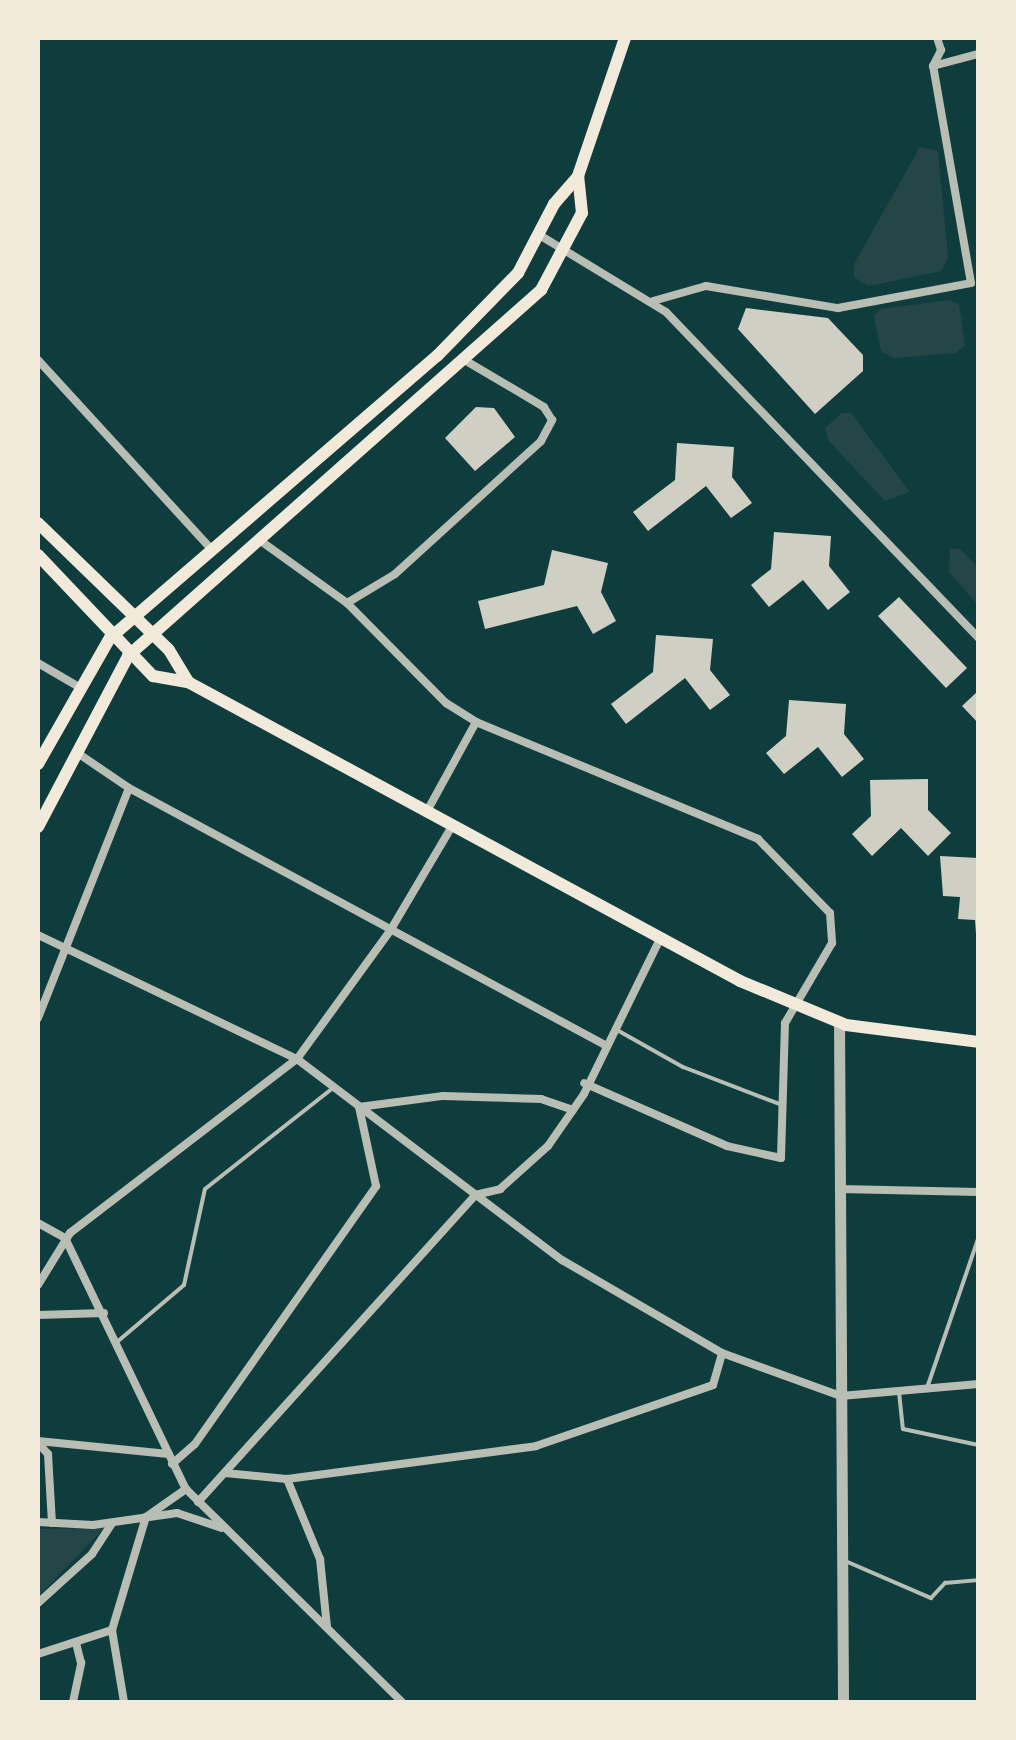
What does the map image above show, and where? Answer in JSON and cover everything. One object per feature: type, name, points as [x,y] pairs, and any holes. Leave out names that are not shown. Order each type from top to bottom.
[{"type":"main road","points":[[38,764],[79,687],[110,638],[210,548],[437,356],[518,273],[541,236],[554,204],[578,176],[623,39]]},
{"type":"main road","points":[[38,827],[128,656],[257,539],[468,362],[524,310],[565,250],[582,213],[578,176]]},
{"type":"main road","points":[[38,523],[150,634],[188,682]]},
{"type":"main road","points":[[38,555],[110,638],[153,676],[188,682],[425,814],[660,939],[839,1022],[978,1042]]},
{"type":"street","points":[[653,301],[706,286],[838,308],[971,283],[933,66],[941,50],[937,38]]},
{"type":"street","points":[[933,66],[978,54]]},
{"type":"street","points":[[541,236],[653,301],[978,637]]},
{"type":"street","points":[[38,360],[210,548]]},
{"type":"street","points":[[347,603],[395,574],[541,441],[552,420],[544,407],[468,362]]},
{"type":"street","points":[[257,539],[347,603],[446,703],[476,722],[758,839],[833,919],[832,943],[795,1004],[783,1037],[781,1158],[727,1146],[584,1083]]},
{"type":"street","points":[[38,663],[79,687]]},
{"type":"street","points":[[425,814],[476,722]]},
{"type":"street","points":[[76,752],[129,788],[605,1045]]},
{"type":"street","points":[[38,1018],[129,788]]},
{"type":"street","points":[[38,1285],[65,1238],[297,1059],[390,931],[451,828]]},
{"type":"street","points":[[38,935],[297,1059],[562,1260],[722,1353],[841,1396],[978,1384]]},
{"type":"street","points":[[198,1502],[475,1195],[522,1173],[573,1110],[584,1083],[660,939]]},
{"type":"street","points":[[839,1022],[843,1702]]},
{"type":"street","points":[[359,1107],[443,1096],[541,1099],[573,1110]]},
{"type":"street","points":[[172,1464],[231,1395],[376,1186],[359,1107]]},
{"type":"street","points":[[840,1189],[978,1192]]},
{"type":"street","points":[[38,1223],[65,1238],[104,1313],[186,1489],[327,1628],[391,1698],[402,1702]]},
{"type":"street","points":[[38,1315],[104,1313]]},
{"type":"street","points":[[225,1473],[287,1479],[536,1446],[713,1385],[722,1353]]},
{"type":"street","points":[[38,1442],[168,1454]]},
{"type":"street","points":[[38,1442],[48,1454],[52,1523]]},
{"type":"street","points":[[287,1479],[320,1559],[327,1628]]},
{"type":"street","points":[[124,1702],[112,1630],[146,1517],[186,1489]]},
{"type":"street","points":[[38,1522],[112,1523],[177,1513],[226,1529]]},
{"type":"street","points":[[38,1603],[92,1554],[112,1523]]},
{"type":"street","points":[[38,1654],[112,1630]]},
{"type":"street","points":[[73,1702],[81,1663],[76,1643]]},
{"type":"lane","points":[[614,1028],[683,1067],[782,1105]]},
{"type":"lane","points":[[117,1342],[184,1285],[205,1189],[333,1087]]},
{"type":"lane","points":[[927,1388],[978,1239]]},
{"type":"lane","points":[[899,1391],[903,1429],[978,1445]]},
{"type":"lane","points":[[842,1560],[931,1598],[945,1583],[978,1580]]},
{"type":"shaded area","points":[[920,147],[938,151],[948,257],[942,271],[869,286],[854,277],[854,264]]},
{"type":"shaded area","points":[[948,300],[959,304],[965,345],[956,353],[894,358],[881,351],[874,316],[881,309]]},
{"type":"shaded area","points":[[842,413],[851,413],[910,492],[885,501],[829,441],[825,428]]},
{"type":"shaded area","points":[[950,549],[960,549],[978,567],[978,605],[949,572]]},
{"type":"shaded area","points":[[104,1528],[38,1597],[38,1529]]},
{"type":"building","points":[[746,308],[828,318],[863,355],[863,371],[815,414],[738,329]]},
{"type":"building","points":[[476,407],[494,408],[515,437],[475,471],[445,438]]},
{"type":"building","points":[[677,443],[734,447],[732,477],[752,503],[731,518],[706,486],[648,531],[633,512],[675,480]]},
{"type":"building","points":[[774,532],[831,536],[829,566],[850,592],[828,610],[803,580],[769,607],[751,585],[771,569]]},
{"type":"building","points":[[552,550],[608,563],[601,592],[616,621],[593,634],[577,606],[485,629],[478,601],[544,585]]},
{"type":"building","points":[[899,597],[967,668],[946,688],[878,616]]},
{"type":"building","points":[[656,635],[713,639],[710,670],[730,695],[710,710],[685,678],[626,724],[611,704],[653,672]]},
{"type":"building","points":[[978,691],[978,723],[962,706]]},
{"type":"building","points":[[789,700],[846,704],[844,734],[864,759],[842,777],[818,747],[784,774],[766,753],[786,736]]},
{"type":"building","points":[[928,779],[928,810],[951,833],[928,856],[901,828],[872,856],[852,834],[871,816],[870,780]]},
{"type":"building","points":[[940,856],[978,858],[978,962],[975,920],[958,919],[960,897],[943,896]]}]
